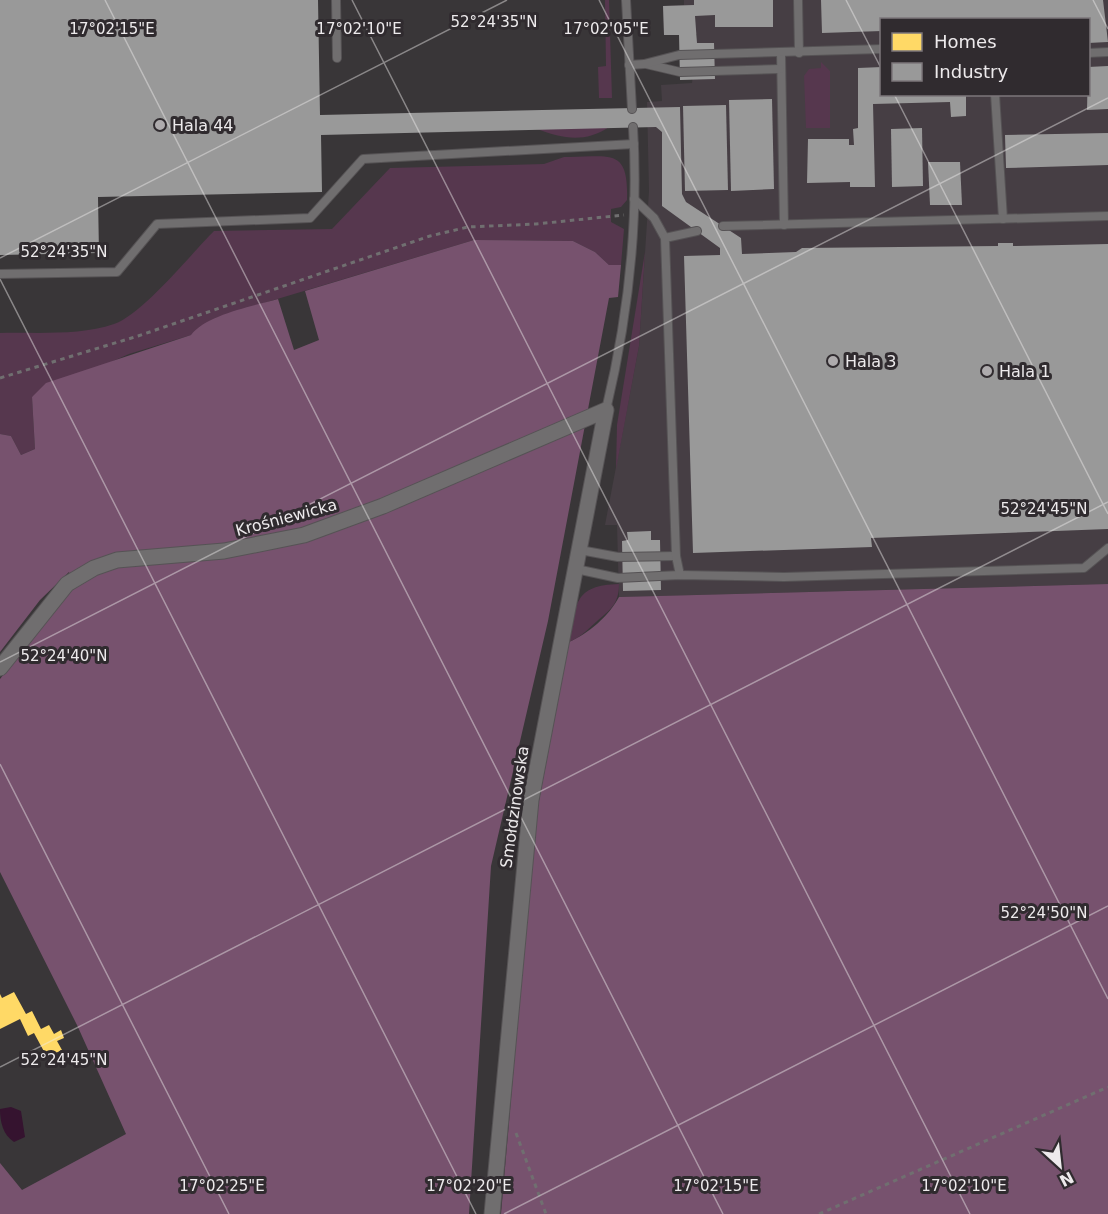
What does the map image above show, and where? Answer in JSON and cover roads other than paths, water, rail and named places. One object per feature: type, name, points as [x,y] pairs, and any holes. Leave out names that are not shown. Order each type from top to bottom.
[{"type":"street","name":"Smołdzinowska","points":[[492,1214],[531,800],[606,410]]},
{"type":"street","name":"Krośniewicka","points":[[0,668],[67,584],[94,568],[124,559],[224,551],[304,535],[421,490],[606,410]]},
{"type":"lane","points":[[336,0],[337,58]]},
{"type":"lane","points":[[627,0],[632,109]]},
{"type":"lane","points":[[798,0],[799,53]]},
{"type":"lane","points":[[629,65],[644,64],[679,55],[880,49]]},
{"type":"lane","points":[[1090,53],[1108,52]]},
{"type":"lane","points":[[781,53],[784,225]]},
{"type":"lane","points":[[644,64],[680,72],[780,69]]},
{"type":"lane","points":[[995,96],[1003,219]]},
{"type":"lane","points":[[606,410],[621,340],[634,215],[633,127]]},
{"type":"lane","points":[[0,274],[117,272],[158,224],[310,218],[363,159],[634,144]]},
{"type":"lane","points":[[634,199],[654,218],[665,238],[675,556],[680,575]]},
{"type":"lane","points":[[723,226],[1108,216]]},
{"type":"lane","points":[[665,238],[697,231]]},
{"type":"lane","points":[[576,569],[618,578],[680,575],[784,577],[1084,568],[1108,548]]},
{"type":"lane","points":[[580,550],[618,557],[675,556]]},
{"type":"place","name":"Hala 44","points":[[160,125]]},
{"type":"place","name":"Hala 3","points":[[833,361]]},
{"type":"place","name":"Hala 1","points":[[987,371]]}]
